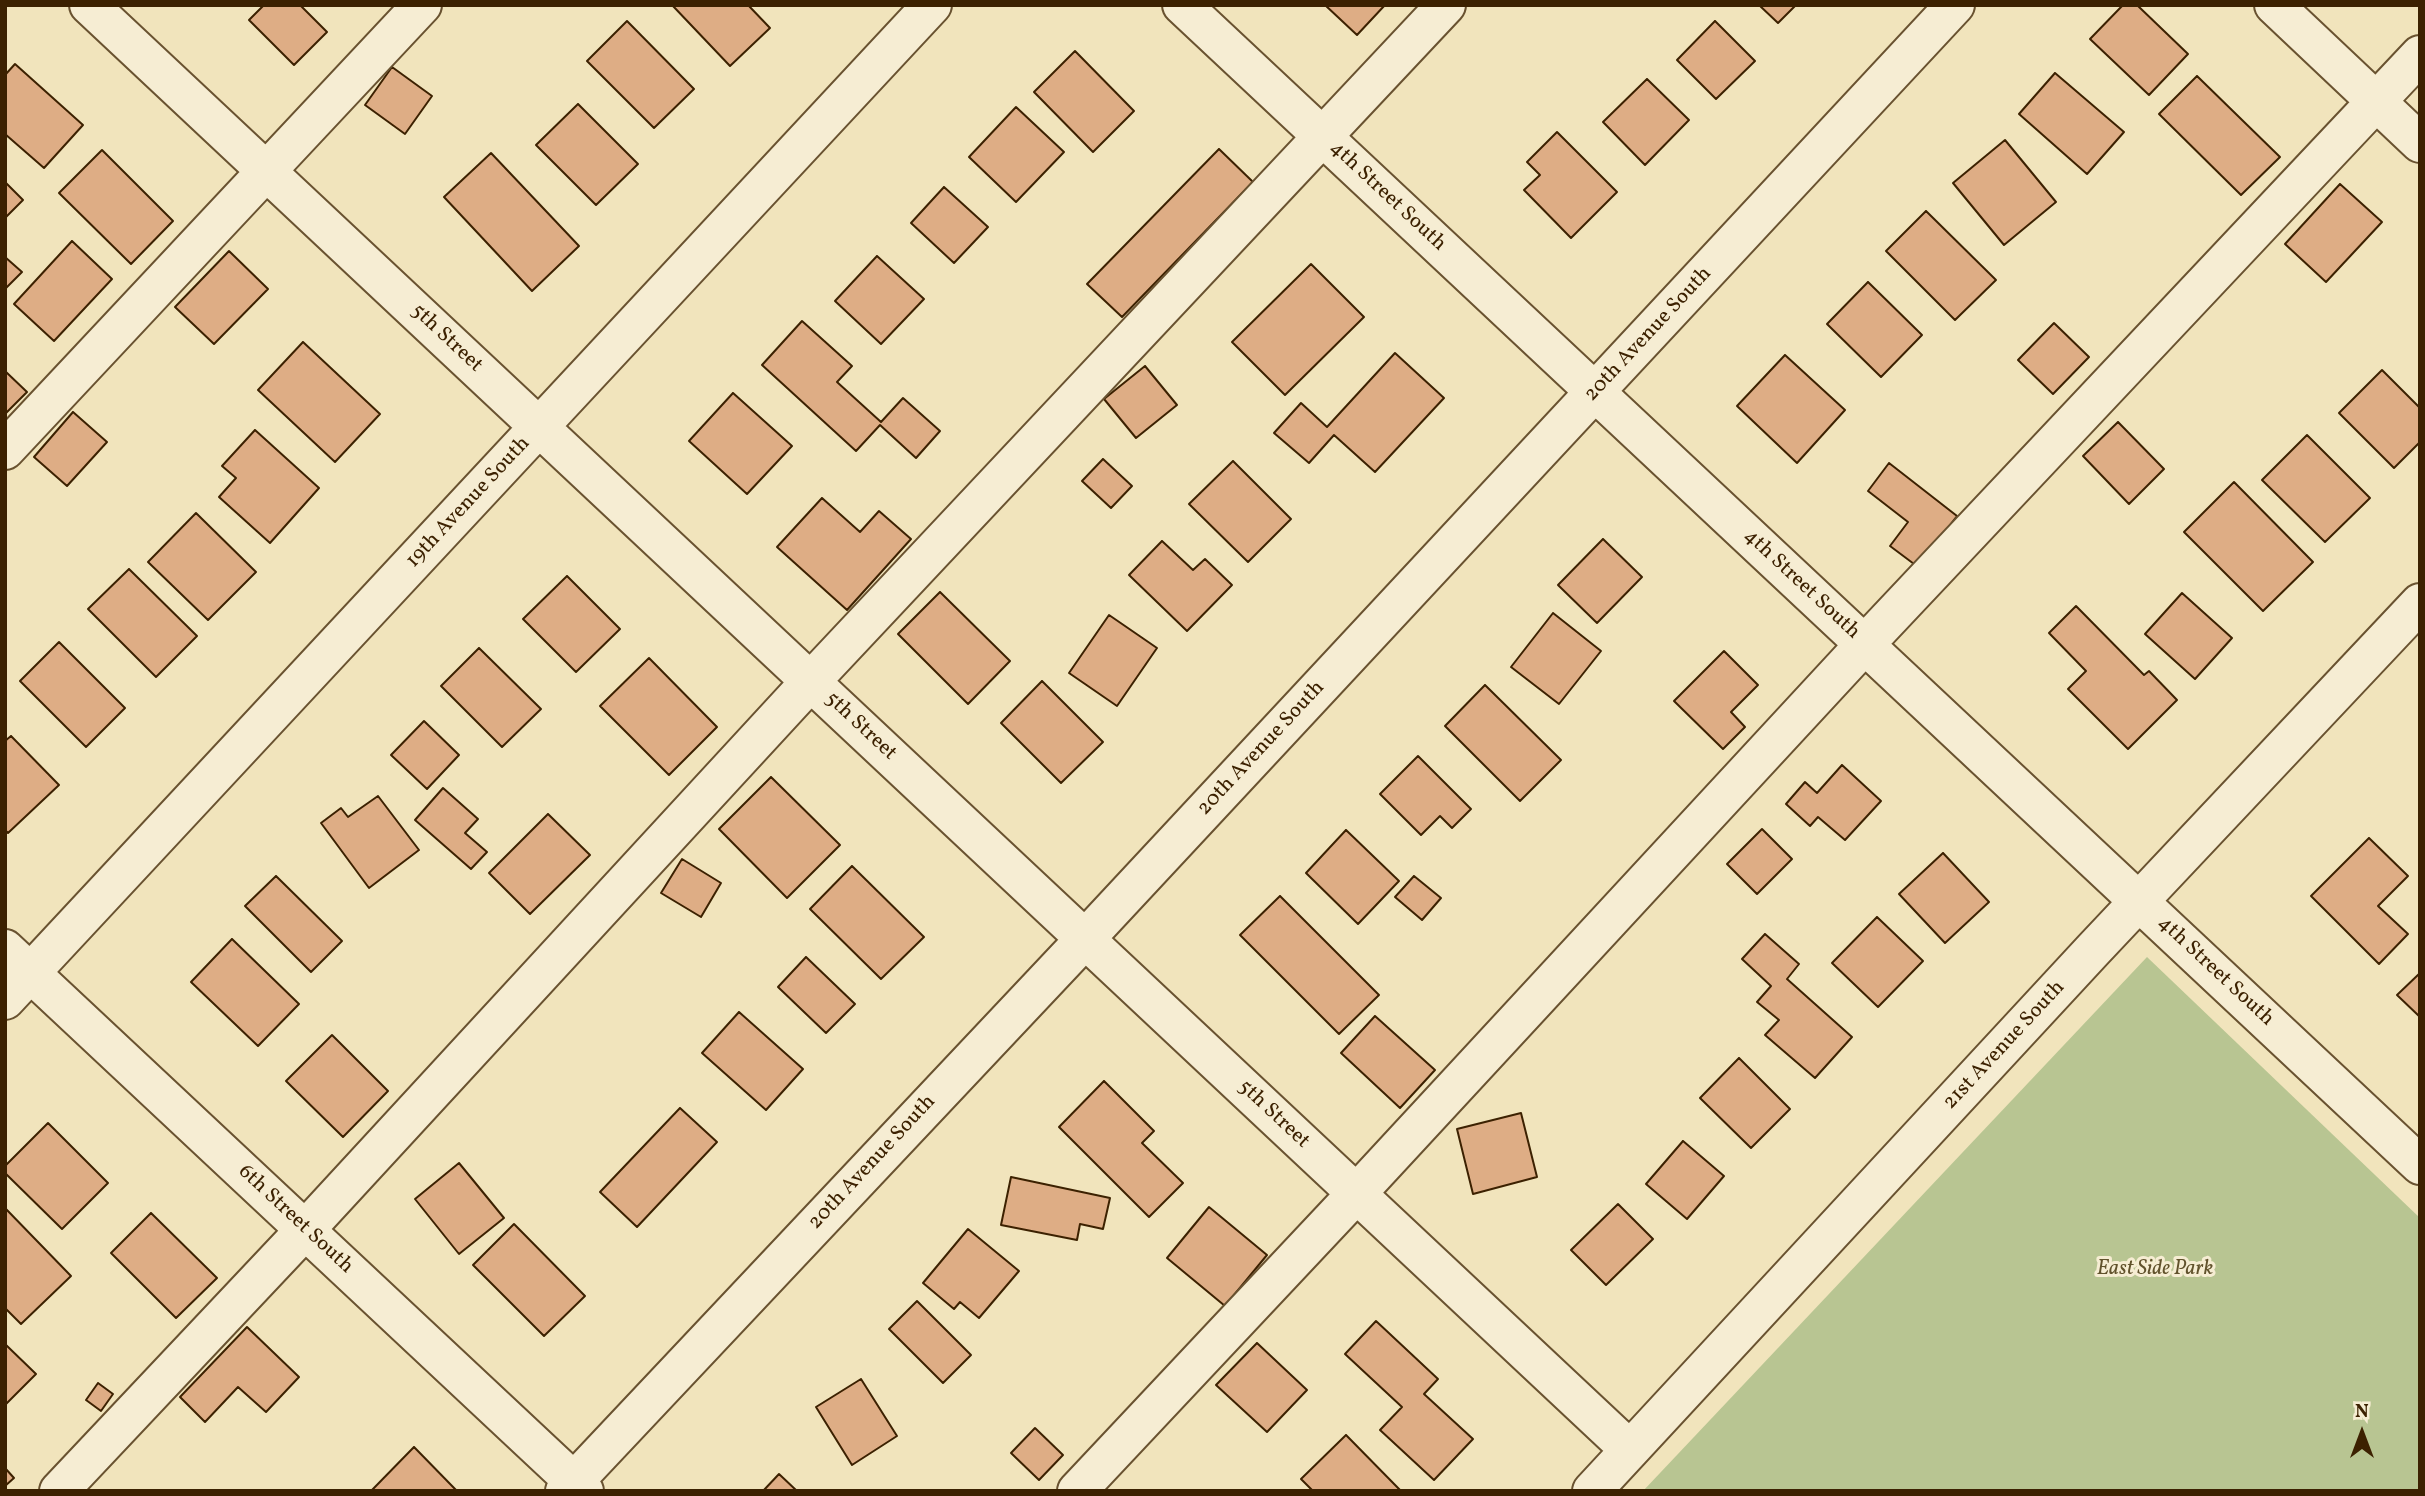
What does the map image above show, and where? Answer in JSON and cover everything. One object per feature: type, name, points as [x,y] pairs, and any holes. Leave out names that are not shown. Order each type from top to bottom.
[{"type":"street","name":"5th Street","points":[[89,5],[1630,1450]]},
{"type":"street","points":[[5,450],[422,5]]},
{"type":"street","name":"19th Avenue South","points":[[5,1000],[18,961],[540,427],[932,5]]},
{"type":"street","name":"4th Street South","points":[[1182,5],[2417,1158]]},
{"type":"street","points":[[59,1491],[305,1230],[811,681],[1446,5]]},
{"type":"street","name":"20th Avenue South","points":[[574,1488],[1955,5]]},
{"type":"street","points":[[2274,5],[2420,143]]},
{"type":"street","points":[[1077,1491],[1865,644],[2420,55]]},
{"type":"street","name":"21st Avenue South","points":[[1592,1491],[2139,901],[2420,603]]},
{"type":"street","name":"6th Street South","points":[[18,961],[305,1230],[574,1488]]},
{"type":"green space","name":"East Side Park","points":[[2147,957],[2420,1218],[2420,1491],[1643,1491]]},
{"type":"building","points":[[264,5],[300,5],[327,32],[294,65],[249,20]]},
{"type":"building","points":[[672,5],[748,5],[770,28],[730,66]]},
{"type":"building","points":[[1325,5],[1385,5],[1357,35]]},
{"type":"building","points":[[1759,5],[1796,5],[1778,23]]},
{"type":"building","points":[[2123,5],[2137,5],[2188,54],[2149,95],[2090,39]]},
{"type":"building","points":[[627,21],[694,89],[654,128],[587,61]]},
{"type":"building","points":[[1715,21],[1755,61],[1716,99],[1677,60]]},
{"type":"building","points":[[1075,51],[1134,111],[1093,152],[1034,92]]},
{"type":"building","points":[[15,64],[83,125],[44,168],[5,134],[5,75]]},
{"type":"building","points":[[392,67],[432,96],[405,134],[365,105]]},
{"type":"building","points":[[2055,73],[2124,132],[2087,174],[2019,114]]},
{"type":"building","points":[[2197,76],[2280,157],[2241,195],[2159,114]]},
{"type":"building","points":[[1647,79],[1689,120],[1645,165],[1603,122]]},
{"type":"building","points":[[578,104],[638,164],[596,205],[536,145]]},
{"type":"building","points":[[1016,107],[1064,152],[1016,202],[969,157]]},
{"type":"building","points":[[1557,132],[1617,192],[1571,238],[1524,190],[1540,175],[1527,162]]},
{"type":"building","points":[[2005,140],[2056,202],[2004,245],[1953,183]]},
{"type":"building","points":[[1219,149],[1253,182],[1122,317],[1087,284]]},
{"type":"building","points":[[102,150],[173,221],[131,264],[59,193]]},
{"type":"building","points":[[491,153],[579,246],[532,291],[444,197]]},
{"type":"building","points":[[5,182],[23,200],[5,218]]},
{"type":"building","points":[[2340,184],[2382,222],[2326,282],[2285,244]]},
{"type":"building","points":[[944,187],[988,227],[954,263],[911,223]]},
{"type":"building","points":[[1926,211],[1996,280],[1955,320],[1886,251]]},
{"type":"building","points":[[72,241],[112,279],[54,341],[14,304]]},
{"type":"building","points":[[229,251],[268,289],[214,344],[175,307]]},
{"type":"building","points":[[877,256],[924,299],[881,344],[835,301]]},
{"type":"building","points":[[5,257],[22,272],[5,289]]},
{"type":"building","points":[[1311,264],[1364,317],[1285,395],[1232,342]]},
{"type":"building","points":[[1868,282],[1922,335],[1881,377],[1827,324]]},
{"type":"building","points":[[802,321],[852,366],[837,382],[881,422],[903,398],[940,431],[916,458],[880,425],[856,451],[762,365]]},
{"type":"building","points":[[2054,323],[2089,357],[2053,394],[2018,360]]},
{"type":"building","points":[[303,342],[380,414],[335,462],[258,390]]},
{"type":"building","points":[[1395,353],[1444,398],[1375,472],[1334,435],[1309,463],[1274,433],[1301,403],[1327,427]]},
{"type":"building","points":[[1785,355],[1845,410],[1797,463],[1737,406]]},
{"type":"building","points":[[1145,366],[1177,405],[1136,438],[1104,399]]},
{"type":"building","points":[[2382,370],[2420,408],[2420,442],[2394,468],[2339,413]]},
{"type":"building","points":[[5,371],[27,392],[5,414]]},
{"type":"building","points":[[733,393],[792,446],[747,494],[689,441]]},
{"type":"building","points":[[73,412],[107,442],[67,486],[34,457]]},
{"type":"building","points":[[2118,422],[2164,469],[2129,504],[2083,456]]},
{"type":"building","points":[[255,430],[319,488],[270,543],[219,497],[236,478],[222,466]]},
{"type":"building","points":[[2307,435],[2370,498],[2325,542],[2262,480]]},
{"type":"building","points":[[1103,459],[1132,486],[1111,508],[1082,481]]},
{"type":"building","points":[[1233,461],[1291,519],[1248,562],[1189,504]]},
{"type":"building","points":[[1889,463],[1957,516],[1918,567],[1890,546],[1908,522],[1868,491]]},
{"type":"building","points":[[2234,482],[2313,562],[2263,611],[2184,532]]},
{"type":"building","points":[[822,498],[860,532],[879,511],[911,539],[847,610],[777,547]]},
{"type":"building","points":[[196,513],[256,572],[208,620],[148,562]]},
{"type":"building","points":[[1603,539],[1642,577],[1597,623],[1558,585]]},
{"type":"building","points":[[1162,541],[1193,570],[1205,559],[1232,585],[1187,631],[1129,575]]},
{"type":"building","points":[[129,569],[197,636],[156,677],[88,609]]},
{"type":"building","points":[[567,576],[620,629],[576,672],[523,619]]},
{"type":"building","points":[[940,592],[1010,661],[968,704],[898,634]]},
{"type":"building","points":[[2182,593],[2232,638],[2195,679],[2145,634]]},
{"type":"building","points":[[2076,606],[2144,675],[2149,671],[2177,700],[2128,749],[2068,689],[2086,671],[2049,633]]},
{"type":"building","points":[[1553,613],[1601,651],[1559,704],[1511,667]]},
{"type":"building","points":[[1109,615],[1157,648],[1117,706],[1069,673]]},
{"type":"building","points":[[59,642],[125,708],[86,747],[20,681]]},
{"type":"building","points":[[479,648],[541,709],[502,747],[441,686]]},
{"type":"building","points":[[1724,651],[1758,685],[1731,712],[1745,727],[1723,749],[1674,701]]},
{"type":"building","points":[[649,658],[717,727],[669,775],[600,706]]},
{"type":"building","points":[[1042,681],[1103,742],[1061,783],[1001,723]]},
{"type":"building","points":[[1485,685],[1561,760],[1520,801],[1445,726]]},
{"type":"building","points":[[424,721],[459,755],[427,789],[391,755]]},
{"type":"building","points":[[11,736],[59,785],[8,833],[5,830],[5,741]]},
{"type":"building","points":[[1418,756],[1471,809],[1452,828],[1440,816],[1421,835],[1380,794]]},
{"type":"building","points":[[1842,765],[1881,801],[1845,840],[1818,817],[1810,826],[1786,804],[1805,782],[1817,793]]},
{"type":"building","points":[[771,777],[840,845],[787,898],[719,829]]},
{"type":"building","points":[[443,788],[478,819],[465,833],[487,852],[471,869],[415,820]]},
{"type":"building","points":[[378,796],[419,850],[369,888],[321,823],[341,808],[348,817]]},
{"type":"building","points":[[548,814],[590,855],[530,914],[489,873]]},
{"type":"building","points":[[1762,829],[1792,859],[1757,894],[1727,864]]},
{"type":"building","points":[[1346,830],[1399,881],[1358,924],[1306,873]]},
{"type":"building","points":[[2369,838],[2408,876],[2378,906],[2408,934],[2379,964],[2311,896]]},
{"type":"building","points":[[1943,853],[1989,902],[1945,943],[1899,894]]},
{"type":"building","points":[[682,859],[721,883],[701,917],[661,893]]},
{"type":"building","points":[[852,866],[924,937],[881,979],[810,909]]},
{"type":"building","points":[[276,876],[342,941],[311,972],[245,906]]},
{"type":"building","points":[[1414,876],[1441,898],[1422,920],[1395,897]]},
{"type":"building","points":[[1280,896],[1379,995],[1339,1034],[1240,935]]},
{"type":"building","points":[[1877,917],[1923,961],[1878,1007],[1832,963]]},
{"type":"building","points":[[1765,934],[1799,964],[1787,979],[1852,1037],[1815,1078],[1765,1035],[1779,1020],[1757,1002],[1771,986],[1742,959]]},
{"type":"building","points":[[232,939],[299,1004],[258,1046],[191,982]]},
{"type":"building","points":[[806,957],[855,1004],[826,1033],[778,987]]},
{"type":"building","points":[[2420,973],[2420,1017],[2397,995]]},
{"type":"building","points":[[739,1012],[803,1069],[766,1110],[702,1053]]},
{"type":"building","points":[[1375,1016],[1435,1070],[1400,1108],[1341,1053]]},
{"type":"building","points":[[332,1035],[388,1091],[343,1137],[286,1081]]},
{"type":"building","points":[[1739,1058],[1790,1109],[1751,1148],[1700,1098]]},
{"type":"building","points":[[1104,1081],[1154,1131],[1142,1143],[1183,1183],[1149,1217],[1059,1127]]},
{"type":"building","points":[[680,1108],[717,1142],[637,1227],[600,1192]]},
{"type":"building","points":[[1521,1113],[1537,1177],[1473,1194],[1457,1129]]},
{"type":"building","points":[[48,1123],[108,1183],[62,1229],[5,1173],[5,1166]]},
{"type":"building","points":[[1683,1141],[1724,1176],[1687,1219],[1646,1184]]},
{"type":"building","points":[[459,1163],[504,1218],[459,1254],[415,1199]]},
{"type":"building","points":[[1011,1177],[1110,1198],[1103,1229],[1080,1224],[1077,1240],[1001,1225]]},
{"type":"building","points":[[1618,1204],[1653,1239],[1606,1285],[1571,1250]]},
{"type":"building","points":[[1209,1207],[1267,1255],[1225,1306],[1167,1258]]},
{"type":"building","points":[[5,1208],[71,1276],[21,1324],[5,1308]]},
{"type":"building","points":[[151,1213],[217,1278],[176,1318],[111,1253]]},
{"type":"building","points":[[514,1224],[585,1296],[544,1336],[473,1265]]},
{"type":"building","points":[[968,1229],[1019,1271],[979,1318],[960,1302],[954,1309],[923,1283]]},
{"type":"building","points":[[917,1301],[971,1355],[943,1383],[889,1329]]},
{"type":"building","points":[[1376,1321],[1438,1379],[1424,1394],[1473,1439],[1434,1480],[1380,1430],[1402,1407],[1345,1354]]},
{"type":"building","points":[[247,1327],[299,1377],[266,1412],[238,1387],[205,1422],[180,1397]]},
{"type":"building","points":[[1257,1343],[1307,1390],[1267,1432],[1216,1385]]},
{"type":"building","points":[[5,1344],[36,1374],[5,1405]]},
{"type":"building","points":[[861,1379],[897,1436],[852,1465],[816,1407]]},
{"type":"building","points":[[98,1383],[113,1394],[101,1411],[86,1400]]},
{"type":"building","points":[[1035,1428],[1063,1455],[1039,1480],[1011,1453]]},
{"type":"building","points":[[1346,1435],[1401,1491],[1313,1491],[1301,1479]]},
{"type":"building","points":[[414,1447],[456,1490],[372,1491],[372,1490]]},
{"type":"building","points":[[5,1468],[14,1478],[5,1486]]},
{"type":"building","points":[[779,1474],[797,1491],[763,1491]]}]
